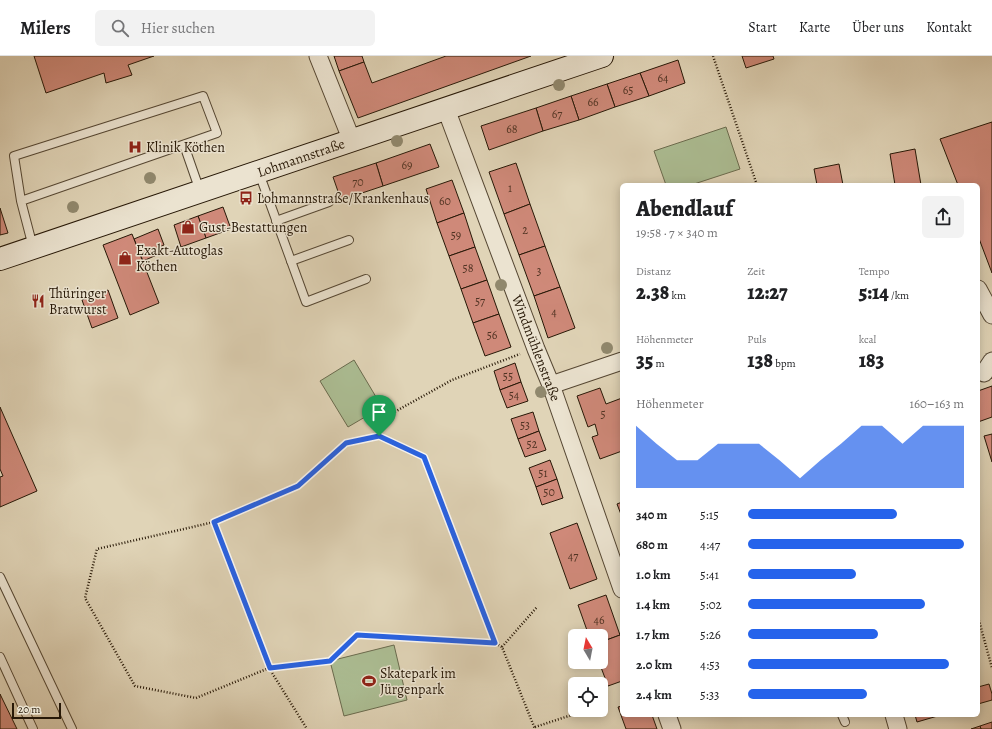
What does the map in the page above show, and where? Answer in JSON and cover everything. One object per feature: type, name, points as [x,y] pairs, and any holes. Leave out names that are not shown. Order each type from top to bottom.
[{"type":"main road","name":"Lohmannstraße","points":[[0,259],[602,56]]},
{"type":"street","points":[[318,56],[352,141]]},
{"type":"street","name":"Windmühlenstraße","points":[[446,109],[536,349],[551,385],[620,583]]},
{"type":"street","points":[[980,293],[992,315]]},
{"type":"street","points":[[551,385],[620,362]]},
{"type":"street","points":[[667,717],[672,729]]},
{"type":"street","points":[[895,717],[898,729]]},
{"type":"lane","points":[[21,201],[217,133],[203,96],[14,156],[21,201],[33,248]]},
{"type":"lane","points":[[184,144],[200,192]]},
{"type":"lane","points":[[259,172],[306,302],[366,279]]},
{"type":"lane","points":[[276,220],[328,202]]},
{"type":"lane","points":[[291,260],[349,240]]},
{"type":"lane","points":[[0,577],[72,729]]},
{"type":"lane","points":[[0,657],[33,729]]},
{"type":"path","points":[[713,56],[756,183]]},
{"type":"path","points":[[379,436],[380,420],[452,380],[536,349]]},
{"type":"path","points":[[495,643],[424,457],[379,436],[346,443],[298,486],[214,522],[97,549],[85,598],[136,686],[196,698],[270,668],[330,661],[357,635],[495,643],[502,647],[535,728],[568,717]]},
{"type":"path","points":[[214,522],[270,668],[307,729]]},
{"type":"path","points":[[502,647],[537,607]]},
{"type":"path","points":[[980,624],[992,668]]},
{"type":"green space","points":[[726,127],[740,169],[697,183],[665,183],[654,151]]},
{"type":"green space","points":[[354,360],[382,407],[348,427],[320,381]]},
{"type":"green space","name":"Skatepark im Jürgenpark","points":[[394,645],[407,700],[344,716],[330,661]]},
{"type":"building","points":[[34,56],[154,56],[128,65],[132,75],[106,83],[104,73],[46,93]]},
{"type":"building","points":[[334,56],[362,56],[364,62],[339,71]]},
{"type":"building","points":[[446,56],[531,56],[358,118],[339,71],[364,62],[372,83]]},
{"type":"building","points":[[742,56],[773,56],[774,59],[746,68]]},
{"type":"building","points":[[678,60],[685,83],[649,96],[640,73]]},
{"type":"building","points":[[640,73],[649,96],[615,107],[607,84]]},
{"type":"building","points":[[607,84],[615,107],[579,120],[571,96]]},
{"type":"building","points":[[571,96],[579,120],[543,131],[536,108]]},
{"type":"building","points":[[536,108],[543,131],[489,150],[481,126]]},
{"type":"building","points":[[992,122],[992,273],[980,241],[980,183],[957,183],[940,139]]},
{"type":"building","points":[[430,144],[439,167],[383,186],[376,163]]},
{"type":"building","points":[[915,149],[921,183],[895,183],[890,154]]},
{"type":"building","points":[[376,163],[383,186],[341,200],[333,177]]},
{"type":"building","points":[[516,163],[530,204],[504,214],[489,172]]},
{"type":"building","points":[[839,164],[843,183],[817,183],[814,169]]},
{"type":"building","points":[[452,180],[464,213],[437,223],[426,189]]},
{"type":"building","points":[[530,204],[545,246],[519,255],[504,214]]},
{"type":"building","points":[[223,207],[231,229],[206,238],[198,216]]},
{"type":"building","points":[[0,208],[8,233],[0,235]]},
{"type":"building","points":[[464,213],[475,247],[449,256],[437,223]]},
{"type":"building","points":[[198,216],[206,238],[181,247],[174,225]]},
{"type":"building","points":[[158,229],[164,245],[157,248],[159,254],[143,261],[134,239]]},
{"type":"building","points":[[132,234],[159,303],[130,315],[103,245]]},
{"type":"building","points":[[545,246],[560,287],[534,296],[519,255]]},
{"type":"building","points":[[475,247],[487,280],[461,289],[449,256]]},
{"type":"building","points":[[487,280],[499,314],[473,323],[461,289]]},
{"type":"building","points":[[560,287],[575,328],[548,338],[534,296]]},
{"type":"building","points":[[108,290],[118,318],[92,328],[82,300]]},
{"type":"building","points":[[499,314],[511,347],[485,356],[473,323]]},
{"type":"building","points":[[515,363],[521,382],[500,390],[494,371]]},
{"type":"building","points":[[521,382],[528,401],[507,408],[500,390]]},
{"type":"building","points":[[992,386],[992,417],[980,421],[980,390]]},
{"type":"building","points":[[600,388],[606,404],[620,399],[620,452],[600,459],[592,437],[598,435],[595,424],[588,427],[577,396]]},
{"type":"building","points":[[0,407],[37,491],[0,507],[0,477],[3,476],[0,469]]},
{"type":"building","points":[[533,412],[539,431],[518,439],[511,419]]},
{"type":"building","points":[[539,431],[546,450],[525,457],[518,439]]},
{"type":"building","points":[[992,434],[992,462],[984,436]]},
{"type":"building","points":[[550,460],[557,479],[536,487],[529,468]]},
{"type":"building","points":[[557,479],[563,498],[542,505],[536,487]]},
{"type":"building","points":[[620,503],[620,512],[617,504]]},
{"type":"building","points":[[577,523],[597,579],[570,589],[550,533]]},
{"type":"building","points":[[606,595],[620,635],[608,639],[608,629],[587,629],[578,605]]},
{"type":"building","points":[[620,635],[620,682],[608,686],[608,677],[605,677],[602,669],[608,669],[608,639]]},
{"type":"building","points":[[989,684],[992,700],[980,703],[980,686]]},
{"type":"building","points":[[0,694],[17,729],[0,729]]},
{"type":"building","points":[[622,717],[653,717],[657,729],[626,729]]},
{"type":"building","points":[[916,717],[934,717],[917,722]]},
{"type":"building","points":[[992,722],[992,729],[981,729],[980,726]]},
{"type":"building","points":[[980,726],[981,729],[971,729]]},
{"type":"place","name":"Klinik Köthen","points":[[135,147]]},
{"type":"place","name":"Lohmannstraße/Krankenhaus","points":[[246,198]]},
{"type":"place","name":"Gust-Bestattungen","points":[[188,227]]},
{"type":"place","name":"Exakt-Autoglas Köthen","points":[[125,258]]},
{"type":"place","name":"Thüringer Bratwurst","points":[[38,301]]},
{"type":"place","name":"Skatepark im Jürgenpark","points":[[369,681]]},
{"type":"route","points":[[379,436],[424,457],[495,643],[357,635],[330,661],[270,668],[214,522],[298,486],[346,443],[379,436]]}]
